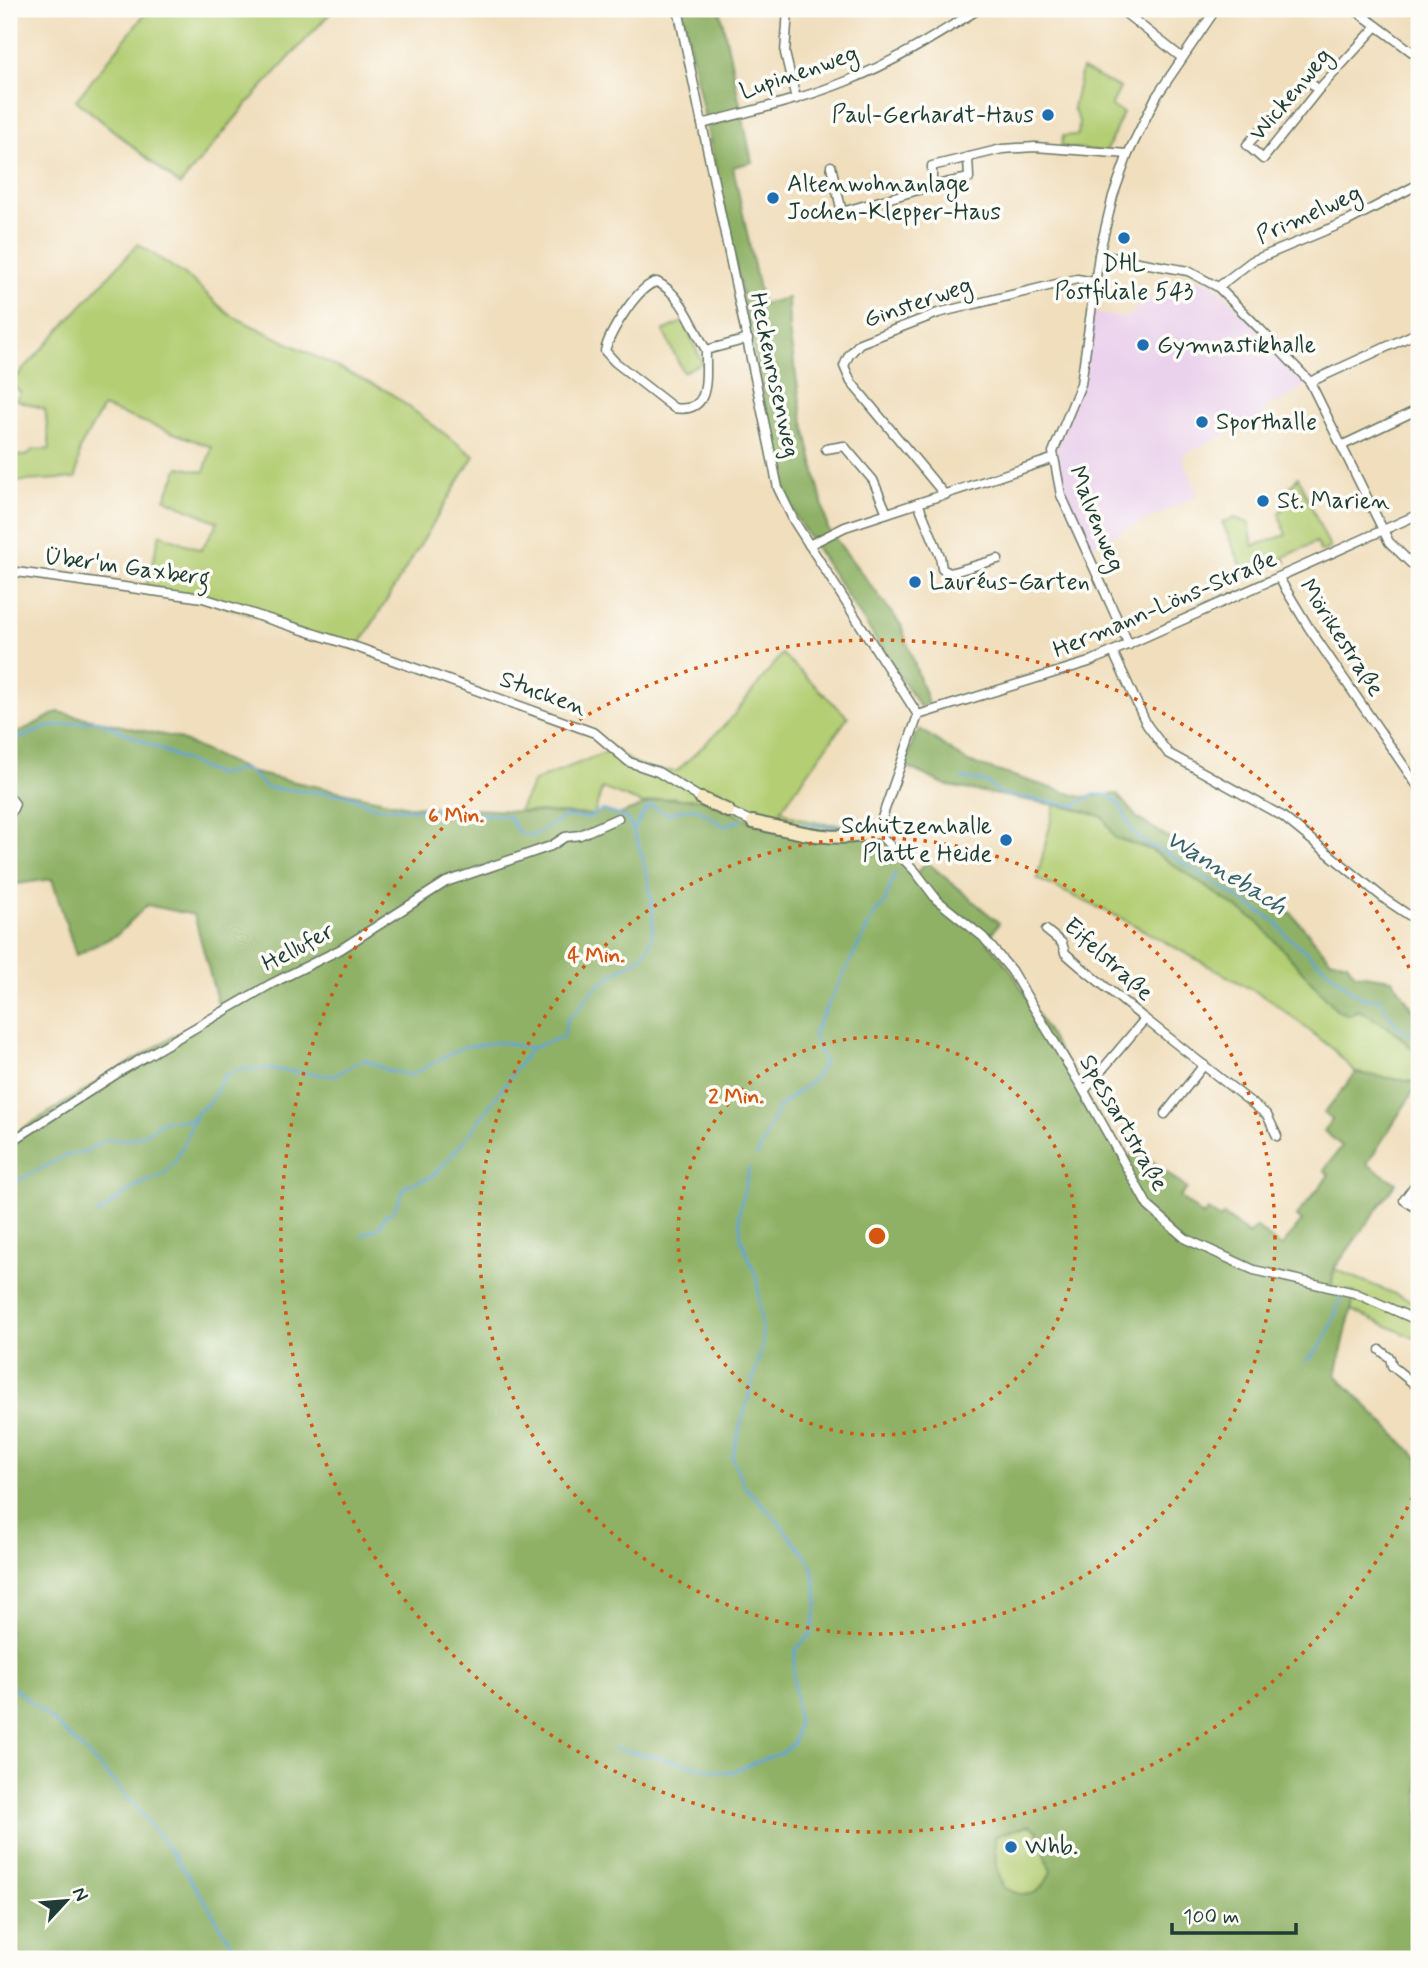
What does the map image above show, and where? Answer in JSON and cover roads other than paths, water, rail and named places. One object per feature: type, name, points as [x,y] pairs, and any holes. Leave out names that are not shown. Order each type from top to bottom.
[{"type":"street","name":"Heckenrosenweg","points":[[678,9],[778,488],[788,512],[918,715]]},
{"type":"street","points":[[788,9],[785,53],[796,99]]},
{"type":"street","name":"Lupinenweg","points":[[702,124],[796,99],[848,81],[919,45],[979,9]]},
{"type":"street","points":[[1120,9],[1181,57]]},
{"type":"street","name":"Malvenweg","points":[[1129,645],[1061,495],[1052,459],[1054,444],[1081,384],[1099,255],[1113,196],[1128,155],[1156,97],[1216,9]]},
{"type":"street","points":[[1354,9],[1419,58]]},
{"type":"street","name":"Wickenweg","points":[[1318,90],[1307,79],[1247,145],[1263,159],[1318,90],[1377,26]]},
{"type":"street","points":[[932,186],[932,166],[1002,149],[1035,147],[1128,155]]},
{"type":"street","points":[[831,166],[842,212],[969,178],[968,156]]},
{"type":"street","name":"Primelweg","points":[[1218,287],[1252,261],[1348,221],[1419,184]]},
{"type":"street","points":[[1099,255],[1172,266],[1218,287],[1310,382],[1391,546],[1419,571]]},
{"type":"street","name":"Ginsterweg","points":[[945,495],[851,382],[844,366],[849,355],[860,343],[938,313],[1077,279],[1094,282]]},
{"type":"street","points":[[657,282],[666,286],[678,300],[706,350],[705,395],[697,405],[686,410],[674,408],[615,362],[606,351],[608,340],[644,286],[657,282]]},
{"type":"street","points":[[1310,382],[1419,332]]},
{"type":"street","points":[[706,350],[748,339]]},
{"type":"street","points":[[1343,445],[1419,409]]},
{"type":"street","points":[[826,449],[845,446],[873,480],[887,513]]},
{"type":"street","points":[[809,545],[845,527],[1052,459]]},
{"type":"street","points":[[918,503],[940,556],[942,569],[950,573],[998,559]]},
{"type":"street","name":"Hermann-Löns-Straße","points":[[918,715],[1078,666],[1113,652],[1419,514]]},
{"type":"street","name":"Über'm Gaxberg","points":[[9,571],[203,598],[359,648]]},
{"type":"street","name":"Mörikestraße","points":[[1279,578],[1309,628],[1419,788]]},
{"type":"street","name":"Stucken","points":[[359,648],[595,733],[629,762],[658,772],[702,799]]},
{"type":"street","points":[[1113,652],[1147,725],[1168,753],[1282,816],[1386,900],[1419,922]]},
{"type":"street","points":[[702,799],[753,822],[814,836],[856,838],[877,832],[918,715]]},
{"type":"street","points":[[9,796],[15,804],[9,817]]},
{"type":"street","name":"Hellufer","points":[[9,1143],[124,1069],[271,984],[341,949],[446,882],[551,846],[565,837],[580,835],[618,818]]},
{"type":"street","name":"Spessartstraße","points":[[877,832],[915,871],[937,900],[983,937],[1011,970],[1084,1091],[1148,1206],[1186,1239],[1254,1270],[1355,1293],[1419,1321]]},
{"type":"street","name":"Eifelstraße","points":[[1046,930],[1062,943],[1065,953],[1081,967],[1267,1115],[1277,1136]]},
{"type":"street","name":"Eifelstraße","points":[[1084,1091],[1146,1019]]},
{"type":"street","points":[[1165,1114],[1203,1065]]},
{"type":"street","points":[[1419,1193],[1413,1188],[1404,1200],[1419,1210]]},
{"type":"street","points":[[1380,1350],[1390,1358],[1392,1366],[1419,1388]]},
{"type":"waterway","name":"Wannebach","points":[[9,742],[48,727],[97,720],[217,775],[246,769],[267,788],[348,795],[374,807],[508,816],[519,833],[533,836],[565,816],[587,818],[603,810],[626,818],[633,830],[646,809],[653,806],[669,814],[693,808],[724,826],[741,820]]},
{"type":"waterway","name":"Wannebach","points":[[962,778],[986,782],[1001,794],[1075,806],[1094,794],[1109,795],[1120,805],[1133,832],[1146,844],[1170,855],[1276,922],[1286,935],[1357,995],[1366,999],[1380,998],[1400,1028],[1419,1036]]},
{"type":"waterway","name":"Wannebach","points":[[786,823],[864,829]]},
{"type":"waterway","points":[[9,1180],[17,1181],[65,1156],[84,1152],[108,1139],[126,1140],[143,1135],[163,1121],[190,1120],[212,1099],[224,1076],[242,1069],[334,1076],[364,1059],[389,1071],[411,1075],[463,1047],[499,1042],[531,1048],[563,1037],[568,1017],[590,993],[642,956],[649,945],[653,914],[651,895],[633,830]]},
{"type":"waterway","points":[[757,1156],[778,1108],[814,1079],[824,1062],[813,1034],[875,913],[884,904],[895,873]]},
{"type":"waterway","points":[[362,1235],[379,1228],[385,1216],[394,1211],[405,1186],[431,1177],[443,1165],[468,1136],[531,1048]]},
{"type":"waterway","points":[[97,1215],[134,1187],[164,1174],[176,1160],[196,1115]]},
{"type":"waterway","points":[[613,1748],[728,1773],[783,1752],[793,1744],[798,1723],[793,1673],[796,1649],[811,1634],[818,1601],[812,1564],[771,1513],[745,1487],[732,1457],[763,1344],[757,1279],[741,1238],[739,1213],[749,1168]]},
{"type":"waterway","points":[[1306,1361],[1325,1338],[1343,1292]]},
{"type":"waterway","points":[[9,1684],[77,1744],[138,1810],[192,1882],[240,1959]]},
{"type":"place","name":"Paul-Gerhardt-Haus","points":[[1048,115]]},
{"type":"place","name":"Altenwohnanlage Jochen-Klepper-Haus","points":[[773,198]]},
{"type":"place","name":"DHL Postfiliale 543","points":[[1124,238]]},
{"type":"place","name":"Gymnastikhalle","points":[[1143,345]]},
{"type":"place","name":"Sporthalle","points":[[1202,422]]},
{"type":"place","name":"St. Marien","points":[[1263,501]]},
{"type":"place","name":"Lauréus-Garten","points":[[915,582]]},
{"type":"place","name":"Schützenhalle Platte Heide","points":[[1006,840]]},
{"type":"place","name":"Whb.","points":[[1011,1847]]}]
